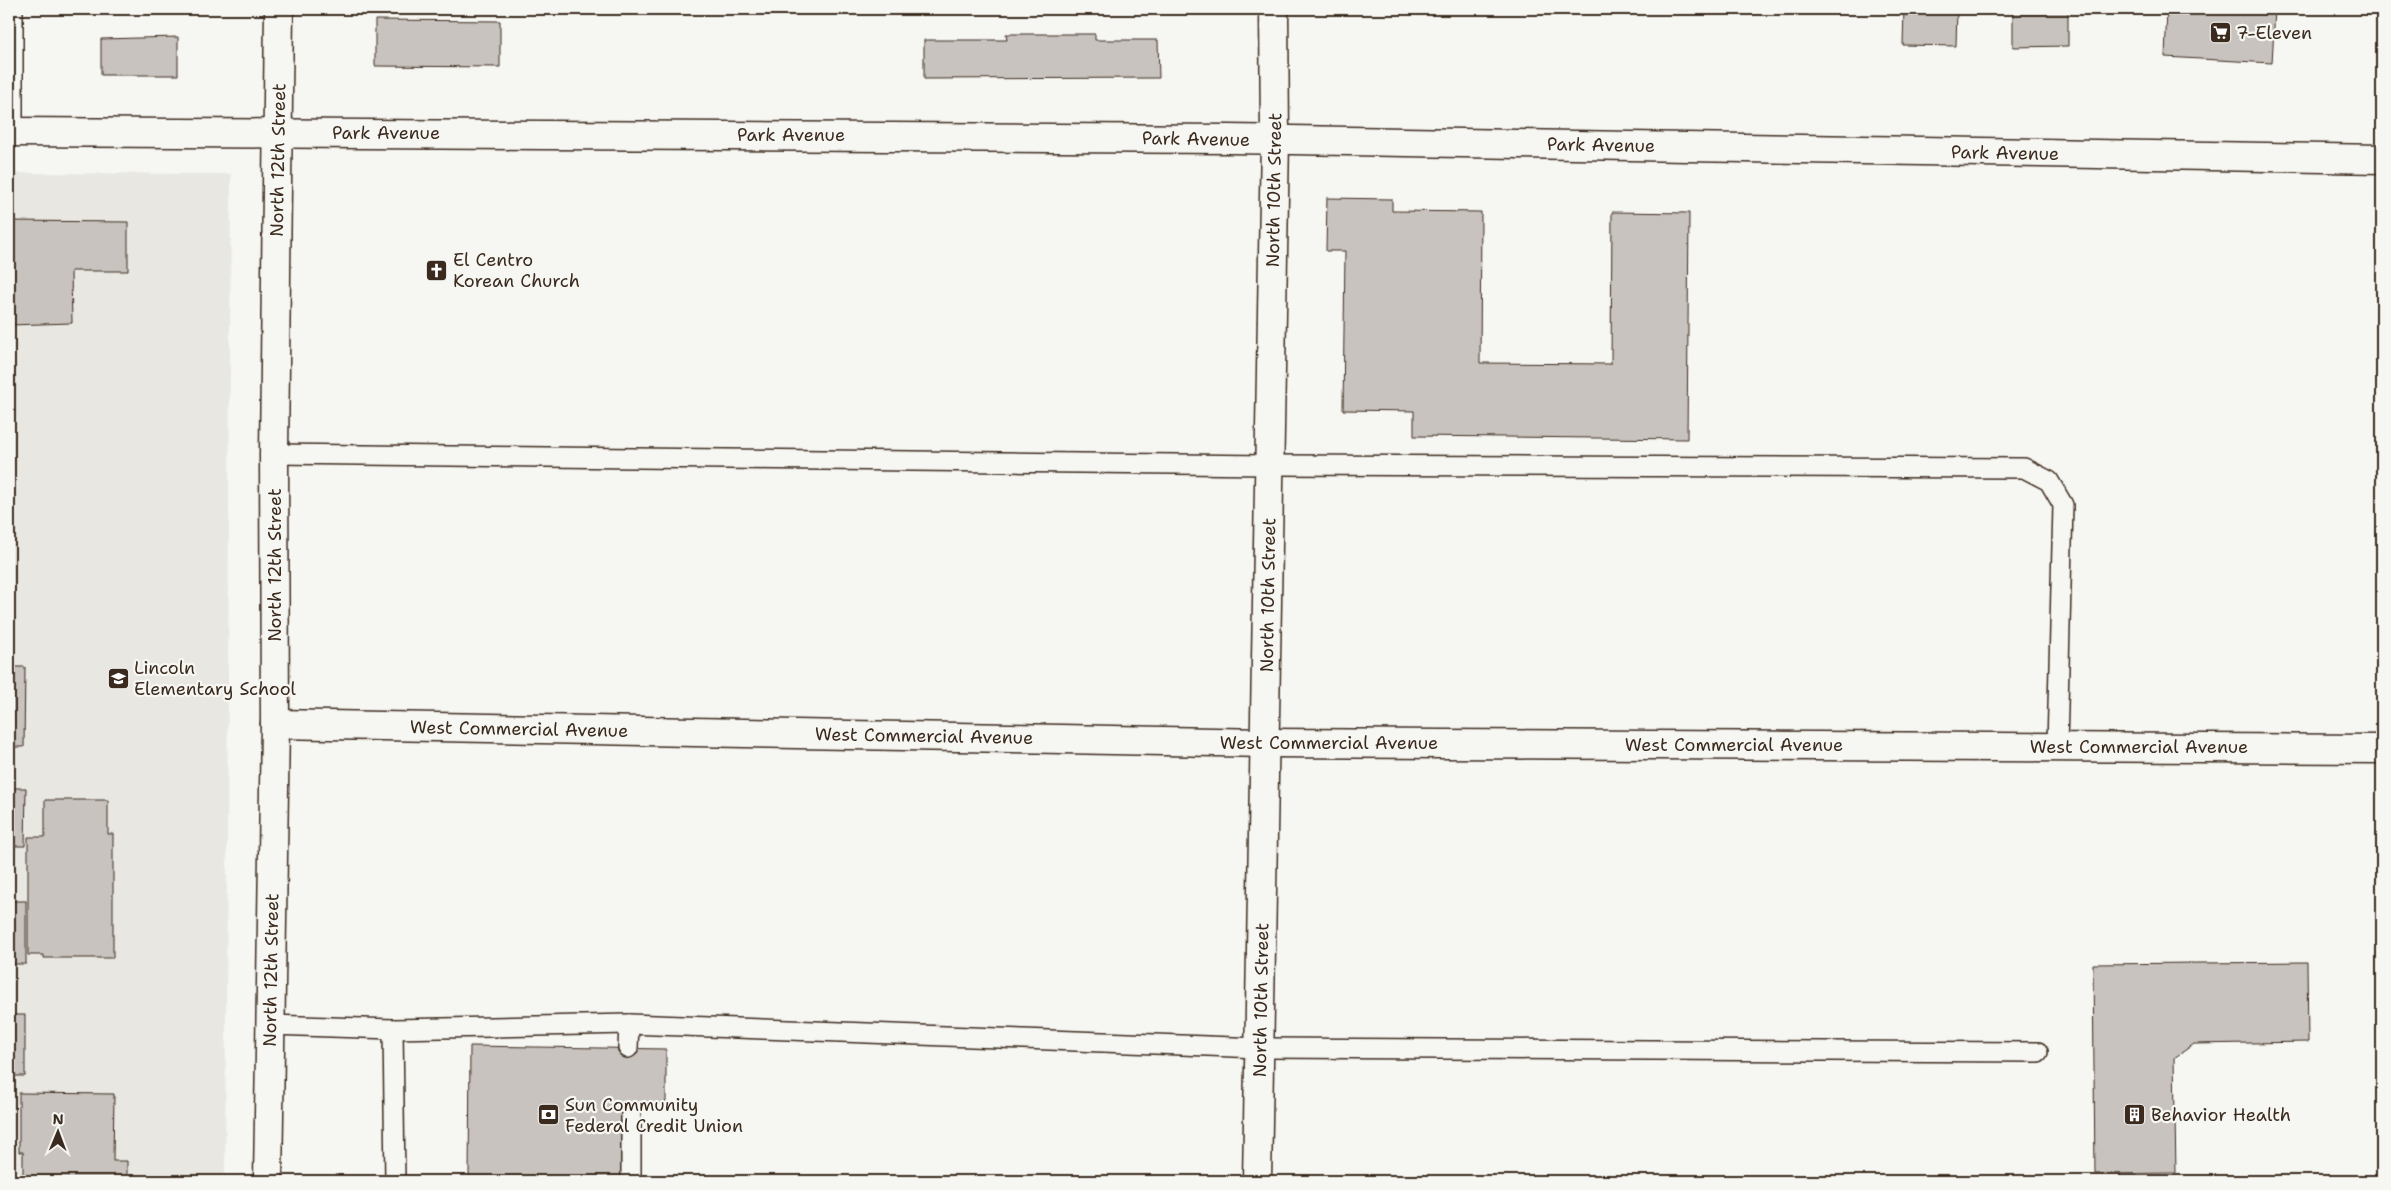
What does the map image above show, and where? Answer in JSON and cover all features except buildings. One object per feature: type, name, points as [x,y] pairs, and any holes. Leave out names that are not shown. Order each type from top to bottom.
[{"type":"street","name":"North 12th Street","points":[[268,1181],[275,724],[274,454],[279,9]]},
{"type":"street","name":"North 10th Street","points":[[1257,1181],[1275,140],[1274,9]]},
{"type":"street","name":"Park Avenue","points":[[11,132],[278,132],[1275,140],[2382,159]]},
{"type":"street","name":"West Commercial Avenue","points":[[275,724],[1266,743],[2382,749]]},
{"type":"lane","points":[[11,132],[13,9]]},
{"type":"lane","points":[[274,454],[1270,465],[2024,468],[2050,481],[2063,505],[2057,747]]},
{"type":"lane","points":[[270,1025],[393,1029],[629,1024],[1260,1048],[2038,1052]]},
{"type":"lane","points":[[628,1048],[629,1024]]},
{"type":"lane","points":[[393,1029],[395,1181]]},
{"type":"lane","points":[[631,1114],[631,1181]]},
{"type":"shaded area","name":"Lincoln Elementary School","points":[[9,173],[231,174],[225,1181],[9,1181]]},
{"type":"place","name":"7-Eleven","points":[[2220,33]]},
{"type":"place","name":"El Centro Korean Church","points":[[437,270]]},
{"type":"place","name":"Lincoln Elementary School","points":[[118,678]]},
{"type":"place","name":"Sun Community Federal Credit Union","points":[[549,1115]]},
{"type":"place","name":"Behavior Health","points":[[2135,1115]]}]
